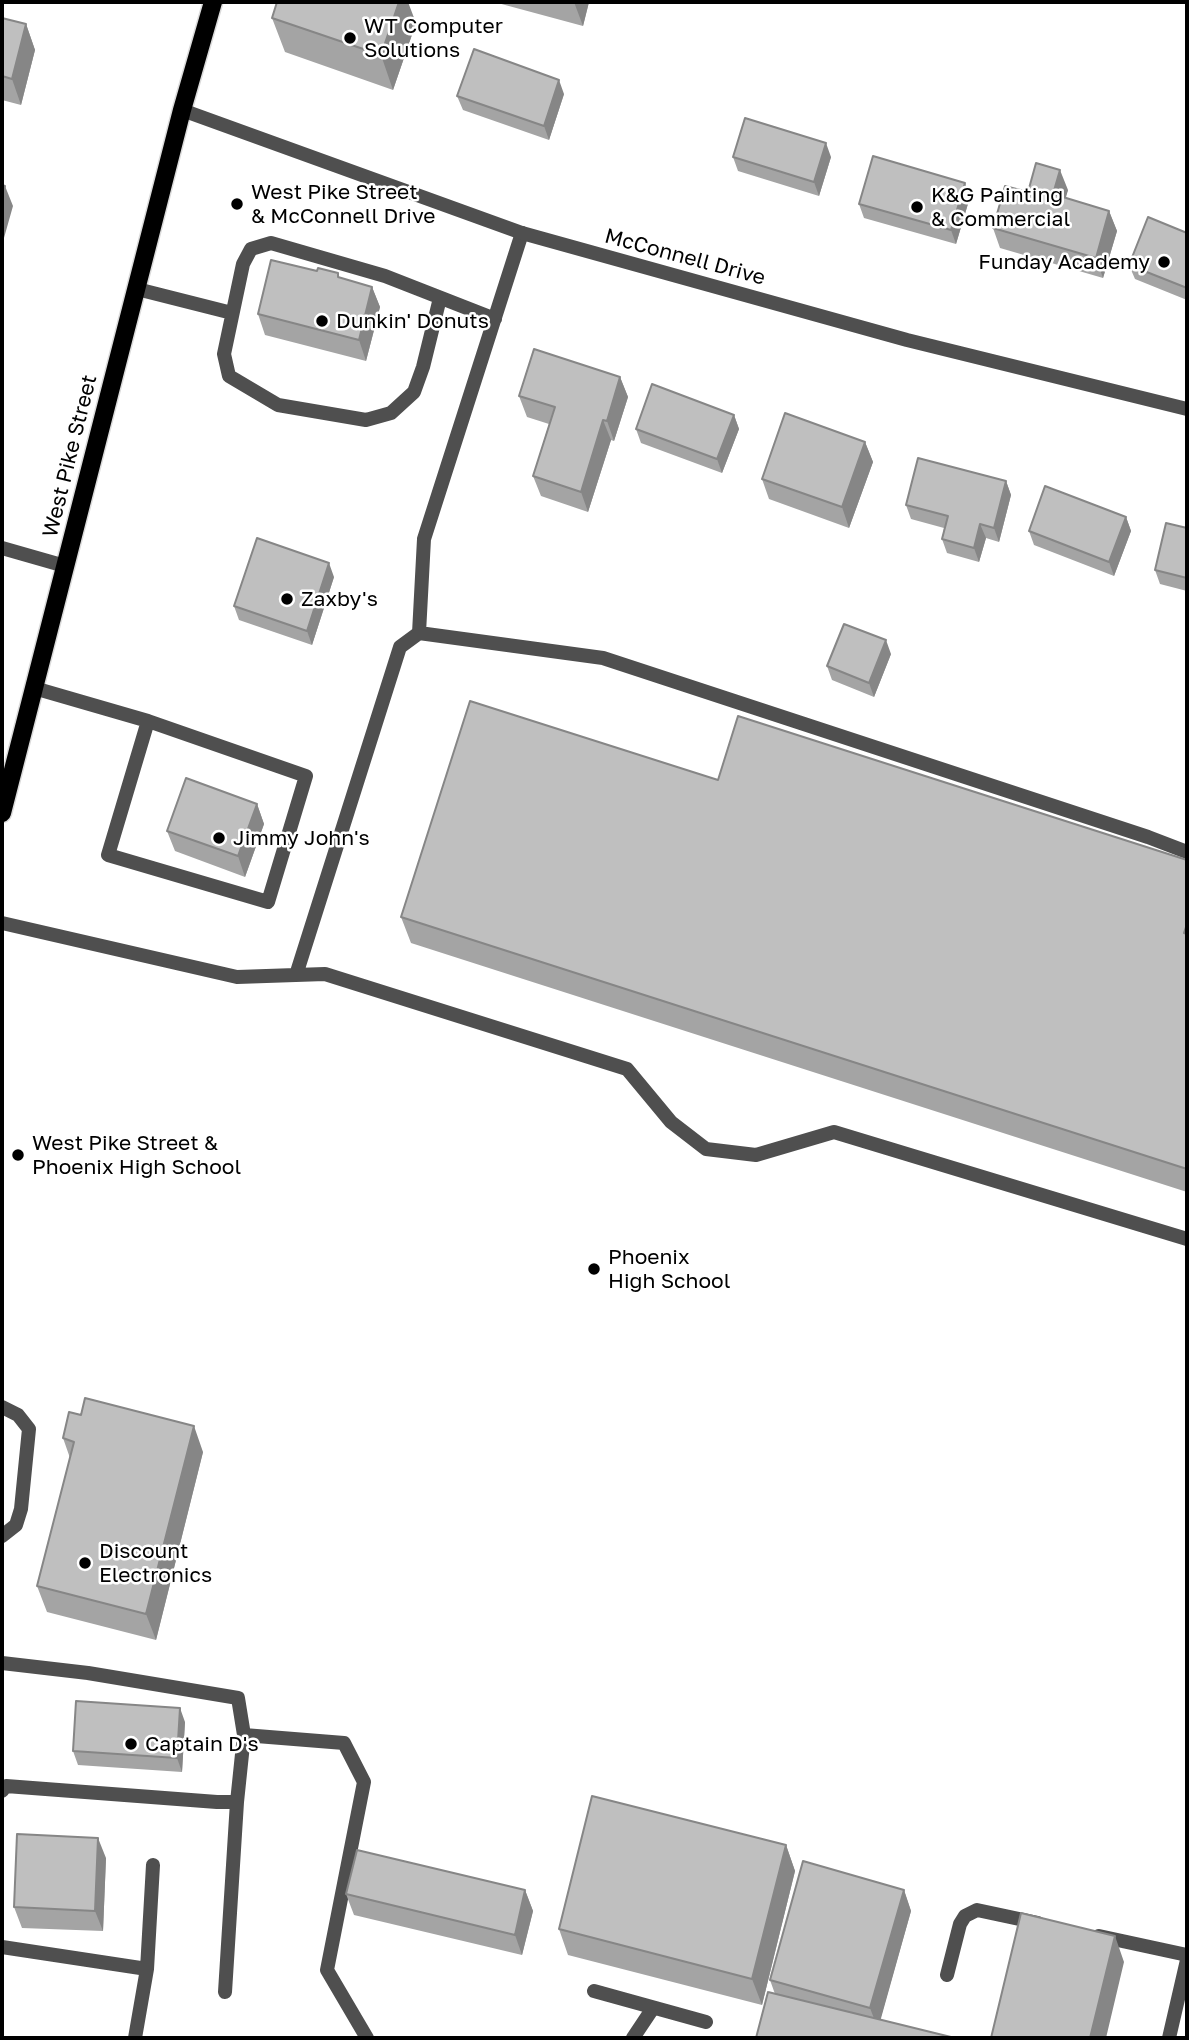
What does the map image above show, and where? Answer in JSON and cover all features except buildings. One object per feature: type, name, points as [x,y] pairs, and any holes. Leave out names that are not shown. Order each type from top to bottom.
[{"type":"main road","name":"West Pike Street","points":[[2,813],[182,110],[213,2]]},
{"type":"street","name":"McConnell Drive","points":[[182,110],[522,233],[907,341],[1187,409]]},
{"type":"street","points":[[419,633],[424,539],[522,233]]},
{"type":"street","points":[[440,298],[414,392],[391,413],[366,420],[278,405],[229,376],[224,354],[243,264],[251,250],[271,243],[385,276],[495,319]]},
{"type":"street","points":[[136,289],[232,313]]},
{"type":"street","points":[[2,548],[65,566]]},
{"type":"street","points":[[296,975],[400,647],[419,633],[603,658],[1187,852]]},
{"type":"street","points":[[34,688],[148,721],[306,776],[268,902],[108,855],[148,721]]},
{"type":"street","points":[[2,923],[237,977],[325,974],[627,1069],[671,1122],[706,1149],[756,1155],[834,1132],[1187,1239]]},
{"type":"street","points":[[2,1407],[18,1415],[29,1429],[21,1509],[16,1525],[2,1536]]},
{"type":"street","points":[[2,1663],[88,1673],[238,1698],[244,1735],[225,1992]]},
{"type":"street","points":[[244,1735],[344,1743],[364,1782],[327,1970],[367,2038]]},
{"type":"street","points":[[2,1791],[6,1786],[237,1802]]},
{"type":"street","points":[[135,2038],[147,1969],[153,1865]]},
{"type":"street","points":[[947,1975],[960,1924],[965,1916],[977,1910],[1056,1926]]},
{"type":"street","points":[[1082,1932],[1187,1958],[1169,2038]]},
{"type":"street","points":[[2,1947],[147,1969]]},
{"type":"street","points":[[594,1990],[706,2022]]},
{"type":"street","points":[[633,2038],[653,2008]]},
{"type":"place","name":"WT Computer Solutions","points":[[350,38]]},
{"type":"place","name":"West Pike Street & McConnell Drive","points":[[237,204]]},
{"type":"place","name":"K&G Painting & Commercial","points":[[917,207]]},
{"type":"place","name":"Funday Academy","points":[[1164,262]]},
{"type":"place","name":"Dunkin' Donuts","points":[[322,321]]},
{"type":"place","name":"Zaxby's","points":[[287,599]]},
{"type":"place","name":"Jimmy John's","points":[[219,838]]},
{"type":"place","name":"West Pike Street & Phoenix High School","points":[[18,1155]]},
{"type":"place","name":"Phoenix High School","points":[[594,1269]]},
{"type":"place","name":"Discount Electronics","points":[[85,1563]]},
{"type":"place","name":"Captain D's","points":[[131,1744]]}]
